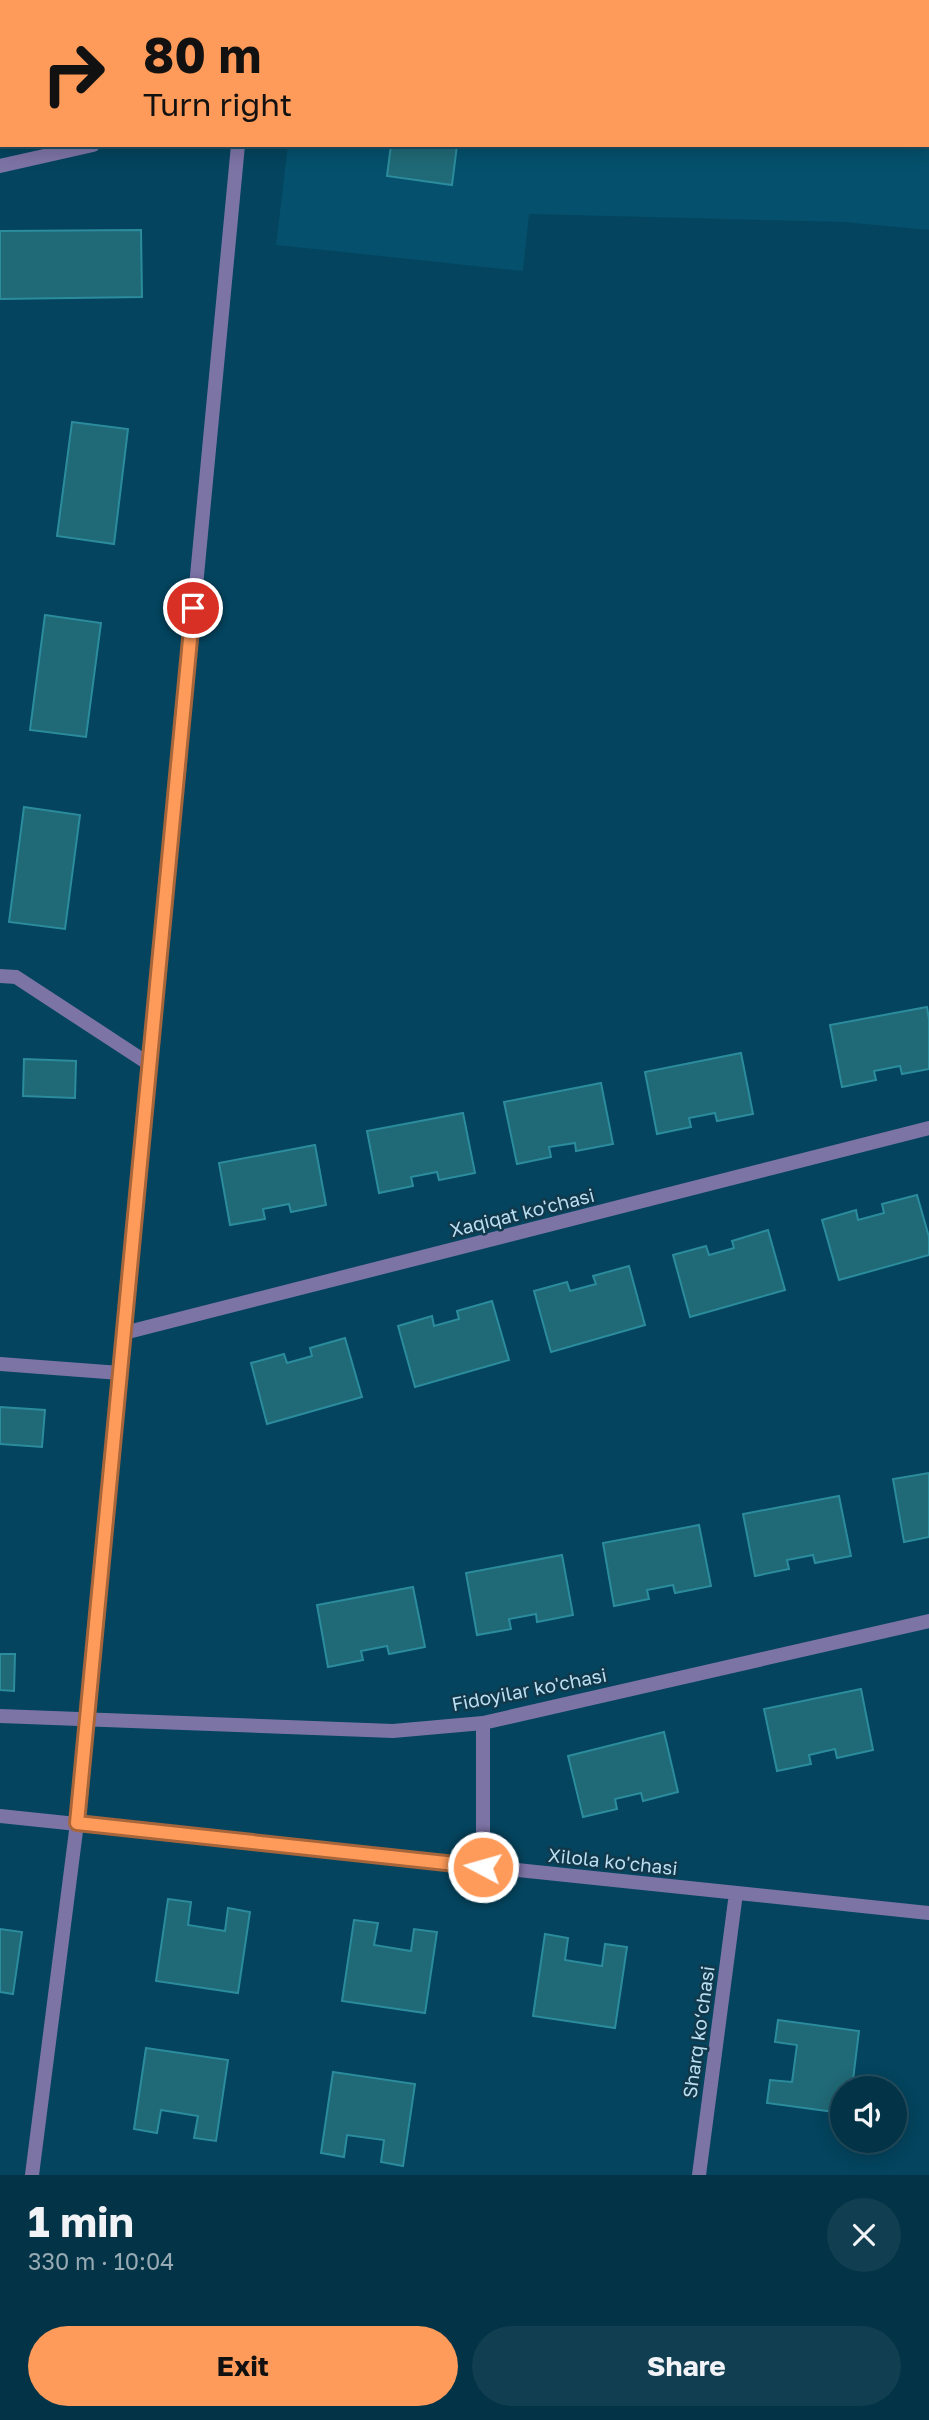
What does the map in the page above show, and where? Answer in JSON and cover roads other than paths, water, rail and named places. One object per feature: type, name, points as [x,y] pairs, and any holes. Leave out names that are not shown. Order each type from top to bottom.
[{"type":"street","points":[[0,166],[71,147]]},
{"type":"street","points":[[32,2175],[88,1720],[238,147]]},
{"type":"street","points":[[0,976],[16,978],[149,1064]]},
{"type":"street","name":"Xaqiqat ko'chasi","points":[[124,1333],[929,1128]]},
{"type":"street","points":[[0,1364],[120,1373]]},
{"type":"street","name":"Fidoyilar ko'chasi","points":[[0,1716],[393,1731],[483,1723],[929,1621]]},
{"type":"street","points":[[483,1723],[483,1867]]},
{"type":"street","name":"Xilola ko'chasi","points":[[0,1816],[929,1913]]},
{"type":"street","name":"Sharq ko‘chasi","points":[[699,2175],[736,1893]]}]
